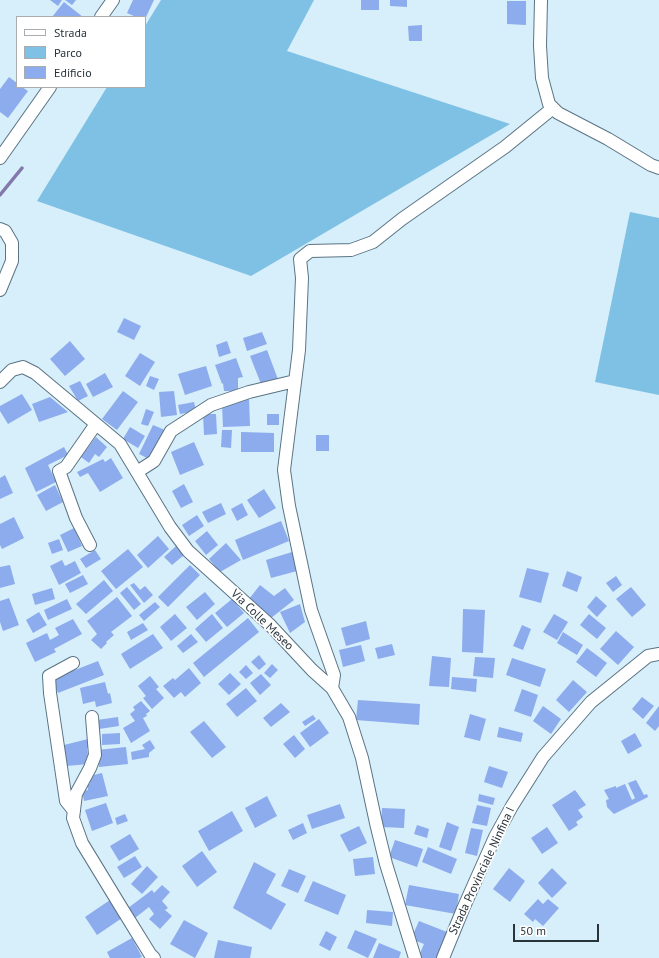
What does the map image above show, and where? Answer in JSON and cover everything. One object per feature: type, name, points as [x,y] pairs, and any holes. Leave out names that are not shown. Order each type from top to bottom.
[{"type":"street","points":[[102,16],[113,0]]},
{"type":"street","points":[[541,0],[540,46],[542,78],[549,104],[558,113],[608,139],[651,166],[659,168]]},
{"type":"street","points":[[0,158],[49,88]]},
{"type":"street","points":[[332,688],[334,675],[311,610],[289,506],[284,470],[299,350],[302,278],[300,259],[310,251],[351,250],[373,242],[402,219],[505,147],[553,108]]},
{"type":"street","points":[[0,290],[12,261],[12,243],[2,230]]},
{"type":"street","name":"Via Colle Meseo","points":[[0,382],[12,370],[23,367],[35,373],[120,444],[170,527],[188,551],[270,625],[312,670],[332,688],[349,717],[362,758],[376,823],[415,958]]},
{"type":"street","points":[[137,472],[154,461],[171,431],[211,405],[249,392],[295,381]]},
{"type":"street","points":[[90,545],[76,518],[59,471],[66,467],[96,424]]},
{"type":"street","name":"Strada Provinciale Ninfina I","points":[[443,958],[495,837],[512,806],[543,757],[591,702],[648,656],[659,654]]},
{"type":"street","points":[[73,663],[49,676],[50,693],[66,801],[74,812]]},
{"type":"street","points":[[92,717],[95,755],[76,794],[74,818],[82,843],[120,907],[154,958]]},
{"type":"green space","points":[[161,0],[314,0],[287,51],[510,124],[251,276],[37,201],[106,88],[146,88],[146,24]]},
{"type":"green space","points":[[630,212],[659,218],[659,395],[595,382]]},
{"type":"building","points":[[50,0],[62,0],[58,6]]},
{"type":"building","points":[[65,0],[76,0],[72,5]]},
{"type":"building","points":[[133,0],[154,0],[146,17],[134,16],[127,13]]},
{"type":"building","points":[[361,0],[379,0],[379,10],[361,10]]},
{"type":"building","points":[[390,0],[407,0],[407,7],[390,6]]},
{"type":"building","points":[[507,1],[526,1],[526,25],[507,24]]},
{"type":"building","points":[[64,2],[82,16],[53,16]]},
{"type":"building","points":[[422,25],[422,41],[409,41],[408,26]]},
{"type":"building","points":[[9,77],[16,82],[16,88],[24,88],[28,91],[8,118],[0,112],[0,89]]},
{"type":"building","points":[[124,318],[141,326],[134,340],[117,332]]},
{"type":"building","points":[[262,332],[267,344],[247,351],[243,338]]},
{"type":"building","points":[[70,341],[85,359],[65,376],[50,359]]},
{"type":"building","points":[[227,341],[231,353],[219,357],[216,345]]},
{"type":"building","points":[[267,350],[279,382],[263,389],[250,356]]},
{"type":"building","points":[[140,353],[155,362],[140,386],[125,376]]},
{"type":"building","points":[[236,358],[243,377],[238,378],[238,391],[224,391],[223,383],[222,384],[215,365]]},
{"type":"building","points":[[206,366],[212,386],[185,395],[178,374]]},
{"type":"building","points":[[105,373],[113,387],[93,397],[86,384]]},
{"type":"building","points":[[150,376],[159,379],[154,390],[146,386]]},
{"type":"building","points":[[80,381],[88,396],[78,401],[69,386]]},
{"type":"building","points":[[123,391],[138,402],[117,430],[102,419]]},
{"type":"building","points":[[174,391],[177,415],[161,417],[159,392]]},
{"type":"building","points":[[22,394],[32,410],[8,424],[0,411],[0,406]]},
{"type":"building","points":[[50,397],[68,412],[39,422],[32,404]]},
{"type":"building","points":[[249,398],[250,426],[223,427],[222,405]]},
{"type":"building","points":[[194,402],[196,411],[180,414],[178,405]]},
{"type":"building","points":[[146,409],[154,412],[148,426],[141,424]]},
{"type":"building","points":[[203,414],[216,414],[217,434],[204,435]]},
{"type":"building","points":[[267,414],[279,414],[279,425],[267,425]]},
{"type":"building","points":[[153,425],[165,430],[151,460],[139,454]]},
{"type":"building","points":[[130,427],[145,436],[138,448],[123,439]]},
{"type":"building","points":[[222,430],[232,430],[231,448],[221,447]]},
{"type":"building","points":[[241,432],[274,433],[274,452],[241,452]]},
{"type":"building","points":[[316,435],[329,435],[329,451],[316,451]]},
{"type":"building","points":[[96,437],[107,447],[99,457],[95,454],[89,463],[81,457]]},
{"type":"building","points":[[194,442],[204,465],[180,475],[171,452]]},
{"type":"building","points":[[64,447],[68,455],[48,465],[56,482],[36,492],[25,468]]},
{"type":"building","points":[[111,458],[123,478],[100,492],[88,473],[80,477],[77,472],[103,459],[105,462]]},
{"type":"building","points":[[5,475],[13,493],[0,499],[0,478]]},
{"type":"building","points":[[184,484],[193,502],[181,508],[172,491]]},
{"type":"building","points":[[55,485],[63,502],[46,511],[37,495]]},
{"type":"building","points":[[264,489],[276,508],[259,518],[247,500]]},
{"type":"building","points":[[221,503],[226,514],[208,523],[202,512]]},
{"type":"building","points":[[242,503],[248,515],[237,521],[231,509]]},
{"type":"building","points":[[197,515],[204,526],[189,536],[182,525]]},
{"type":"building","points":[[14,517],[24,538],[2,549],[0,545],[0,524]]},
{"type":"building","points":[[281,521],[289,541],[243,560],[235,540]]},
{"type":"building","points":[[74,528],[82,546],[68,552],[60,535]]},
{"type":"building","points":[[207,531],[218,545],[206,555],[195,541]]},
{"type":"building","points":[[158,536],[169,549],[148,568],[137,555]]},
{"type":"building","points":[[59,539],[63,550],[52,554],[48,543]]},
{"type":"building","points":[[226,543],[241,560],[220,572],[209,559]]},
{"type":"building","points":[[176,546],[184,555],[172,565],[164,557]]},
{"type":"building","points":[[128,549],[143,567],[116,589],[101,571]]},
{"type":"building","points":[[95,550],[101,559],[86,568],[80,559]]},
{"type":"building","points":[[292,552],[297,571],[271,578],[266,560]]},
{"type":"building","points":[[62,560],[65,566],[75,561],[81,573],[59,585],[50,566]]},
{"type":"building","points":[[10,565],[15,584],[0,588],[0,567]]},
{"type":"building","points":[[190,565],[200,575],[168,607],[158,597]]},
{"type":"building","points":[[527,568],[549,573],[541,603],[519,597]]},
{"type":"building","points":[[567,571],[582,577],[577,592],[562,586]]},
{"type":"building","points":[[83,575],[88,584],[70,593],[65,584]]},
{"type":"building","points":[[616,576],[622,585],[613,592],[606,583]]},
{"type":"building","points":[[104,580],[113,591],[86,614],[76,604]]},
{"type":"building","points":[[134,583],[140,590],[145,586],[153,595],[144,603],[130,585]]},
{"type":"building","points":[[260,585],[274,596],[285,588],[294,600],[271,618],[249,599]]},
{"type":"building","points":[[127,587],[141,604],[134,610],[120,593]]},
{"type":"building","points":[[631,587],[646,605],[632,617],[616,599]]},
{"type":"building","points":[[52,588],[55,599],[35,605],[32,594]]},
{"type":"building","points":[[205,592],[215,604],[197,620],[186,607]]},
{"type":"building","points":[[596,596],[607,606],[597,617],[587,607]]},
{"type":"building","points":[[117,597],[132,616],[111,632],[114,635],[101,649],[91,640],[97,634],[87,621]]},
{"type":"building","points":[[9,598],[19,625],[3,631],[0,622],[0,601]]},
{"type":"building","points":[[67,599],[72,609],[48,620],[44,610]]},
{"type":"building","points":[[232,599],[244,613],[227,627],[215,613]]},
{"type":"building","points":[[155,602],[160,607],[144,621],[139,615]]},
{"type":"building","points":[[300,604],[305,622],[290,633],[280,612]]},
{"type":"building","points":[[463,609],[485,610],[483,653],[462,652]]},
{"type":"building","points":[[39,612],[47,625],[33,633],[26,620]]},
{"type":"building","points":[[175,614],[187,628],[171,641],[160,627]]},
{"type":"building","points":[[212,614],[223,628],[206,642],[195,629]]},
{"type":"building","points":[[554,614],[568,622],[557,640],[543,632]]},
{"type":"building","points":[[589,614],[606,628],[597,639],[580,625]]},
{"type":"building","points":[[248,618],[259,632],[204,677],[193,663]]},
{"type":"building","points":[[73,619],[82,634],[54,649],[56,652],[35,662],[26,643],[47,633],[50,640],[59,635],[55,628]]},
{"type":"building","points":[[366,621],[370,639],[346,646],[341,628]]},
{"type":"building","points":[[143,623],[148,630],[131,640],[127,632]]},
{"type":"building","points":[[522,625],[531,629],[523,650],[513,646]]},
{"type":"building","points":[[616,631],[634,647],[618,665],[600,649]]},
{"type":"building","points":[[563,632],[583,645],[577,655],[557,643]]},
{"type":"building","points":[[153,634],[163,648],[130,669],[121,654]]},
{"type":"building","points":[[191,634],[198,642],[183,653],[177,646]]},
{"type":"building","points":[[392,644],[395,655],[378,659],[375,648]]},
{"type":"building","points":[[361,645],[365,661],[343,667],[339,650]]},
{"type":"building","points":[[587,648],[607,663],[596,677],[576,662]]},
{"type":"building","points":[[259,655],[266,664],[259,670],[251,662]]},
{"type":"building","points":[[432,656],[451,658],[449,687],[429,686]]},
{"type":"building","points":[[475,657],[495,658],[493,678],[473,676]]},
{"type":"building","points":[[512,658],[546,669],[540,687],[506,675]]},
{"type":"building","points":[[98,661],[104,675],[58,693],[52,679]]},
{"type":"building","points":[[272,664],[278,670],[270,678],[264,673]]},
{"type":"building","points":[[246,665],[253,673],[246,679],[239,672]]},
{"type":"building","points":[[189,668],[201,683],[185,697],[181,692],[174,698],[163,686],[173,678],[175,680]]},
{"type":"building","points":[[230,673],[241,684],[229,695],[218,684]]},
{"type":"building","points":[[261,674],[271,685],[260,695],[250,683]]},
{"type":"building","points":[[150,676],[159,687],[156,689],[164,698],[152,709],[143,698],[146,696],[138,686]]},
{"type":"building","points":[[452,677],[477,679],[476,692],[451,689]]},
{"type":"building","points":[[573,680],[587,692],[569,712],[556,700]]},
{"type":"building","points":[[105,682],[108,694],[110,693],[112,703],[96,707],[95,701],[83,704],[80,688]]},
{"type":"building","points":[[246,688],[257,701],[237,717],[226,704]]},
{"type":"building","points":[[522,689],[538,695],[531,717],[514,711]]},
{"type":"building","points":[[642,697],[654,706],[643,719],[632,709]]},
{"type":"building","points":[[358,700],[420,704],[419,725],[356,720]]},
{"type":"building","points":[[141,701],[150,711],[146,714],[147,716],[143,718],[150,731],[131,743],[123,728],[135,721],[130,714],[135,710],[133,707]]},
{"type":"building","points":[[281,703],[290,712],[271,727],[263,718]]},
{"type":"building","points":[[543,706],[561,719],[551,734],[533,721]]},
{"type":"building","points":[[659,706],[659,726],[655,731],[646,723]]},
{"type":"building","points":[[470,714],[486,719],[480,741],[464,737]]},
{"type":"building","points":[[313,715],[316,719],[305,726],[302,722]]},
{"type":"building","points":[[118,717],[119,726],[99,729],[97,720]]},
{"type":"building","points":[[319,719],[329,733],[310,747],[300,733]]},
{"type":"building","points":[[204,721],[226,747],[212,758],[190,732]]},
{"type":"building","points":[[499,727],[523,733],[521,742],[497,737]]},
{"type":"building","points":[[120,733],[120,744],[102,745],[102,734]]},
{"type":"building","points":[[635,733],[642,746],[628,754],[621,741]]},
{"type":"building","points":[[294,735],[305,749],[295,758],[283,744]]},
{"type":"building","points":[[88,739],[90,747],[87,748],[89,764],[66,766],[64,745]]},
{"type":"building","points":[[150,740],[155,748],[149,753],[149,757],[132,760],[131,752],[145,749],[142,745]]},
{"type":"building","points":[[126,747],[128,764],[99,767],[97,750]]},
{"type":"building","points":[[489,766],[508,772],[502,788],[484,782]]},
{"type":"building","points":[[102,773],[108,796],[84,801],[82,791],[88,790],[87,785],[90,784],[89,776]]},
{"type":"building","points":[[636,780],[644,795],[647,794],[648,797],[614,814],[607,807],[606,800],[609,799],[604,790],[616,786],[616,788],[625,784],[632,800],[635,798],[628,783]]},
{"type":"building","points":[[575,790],[586,805],[578,810],[583,817],[576,822],[578,825],[569,831],[552,805]]},
{"type":"building","points":[[479,794],[495,798],[493,805],[478,801]]},
{"type":"building","points":[[267,796],[277,816],[255,828],[245,808]]},
{"type":"building","points":[[106,803],[113,823],[92,831],[85,810]]},
{"type":"building","points":[[340,804],[345,818],[312,829],[307,815]]},
{"type":"building","points":[[477,805],[491,808],[487,826],[472,823]]},
{"type":"building","points":[[382,808],[405,809],[404,828],[381,827]]},
{"type":"building","points":[[232,811],[243,831],[209,851],[198,831]]},
{"type":"building","points":[[125,814],[128,821],[117,825],[115,818]]},
{"type":"building","points":[[447,822],[459,827],[451,851],[439,847]]},
{"type":"building","points":[[303,823],[307,833],[293,840],[288,830]]},
{"type":"building","points":[[417,825],[429,829],[427,838],[414,834]]},
{"type":"building","points":[[359,826],[367,843],[349,852],[340,835]]},
{"type":"building","points":[[547,827],[558,843],[542,854],[531,838]]},
{"type":"building","points":[[471,828],[483,830],[477,856],[465,853]]},
{"type":"building","points":[[130,834],[139,849],[119,861],[110,846]]},
{"type":"building","points":[[395,840],[423,849],[417,867],[389,857]]},
{"type":"building","points":[[428,847],[457,859],[451,874],[422,862]]},
{"type":"building","points":[[202,851],[217,872],[197,887],[182,866]]},
{"type":"building","points":[[135,856],[142,867],[124,878],[117,867]]},
{"type":"building","points":[[373,857],[375,874],[355,876],[353,859]]},
{"type":"building","points":[[254,862],[276,874],[266,893],[286,904],[271,930],[233,908]]},
{"type":"building","points":[[147,866],[158,877],[142,894],[131,884]]},
{"type":"building","points":[[509,868],[525,881],[510,902],[493,889]]},
{"type":"building","points":[[552,868],[567,883],[552,898],[538,883]]},
{"type":"building","points":[[289,869],[306,876],[298,893],[281,886]]},
{"type":"building","points":[[313,881],[346,895],[338,915],[304,901]]},
{"type":"building","points":[[162,885],[170,892],[162,901],[168,908],[165,910],[172,916],[160,929],[149,919],[154,914],[149,907],[135,918],[128,908],[152,890],[154,893]]},
{"type":"building","points":[[409,885],[459,894],[456,914],[405,905]]},
{"type":"building","points":[[538,899],[543,904],[548,899],[559,908],[543,926],[535,919],[533,922],[524,914]]},
{"type":"building","points":[[110,900],[122,918],[97,935],[85,917]]},
{"type":"building","points":[[367,910],[393,912],[392,926],[366,923]]},
{"type":"building","points":[[184,920],[208,933],[195,958],[170,944]]},
{"type":"building","points":[[419,921],[447,932],[436,958],[418,958],[424,944],[411,939]]},
{"type":"building","points":[[355,930],[377,939],[368,958],[347,948]]},
{"type":"building","points":[[326,931],[337,937],[330,951],[319,945]]},
{"type":"building","points":[[132,938],[142,957],[110,958],[107,952]]},
{"type":"building","points":[[218,940],[252,947],[250,958],[214,958]]},
{"type":"building","points":[[379,943],[401,952],[399,958],[373,958]]},
{"type":"waterway","points":[[0,195],[22,168]]}]
